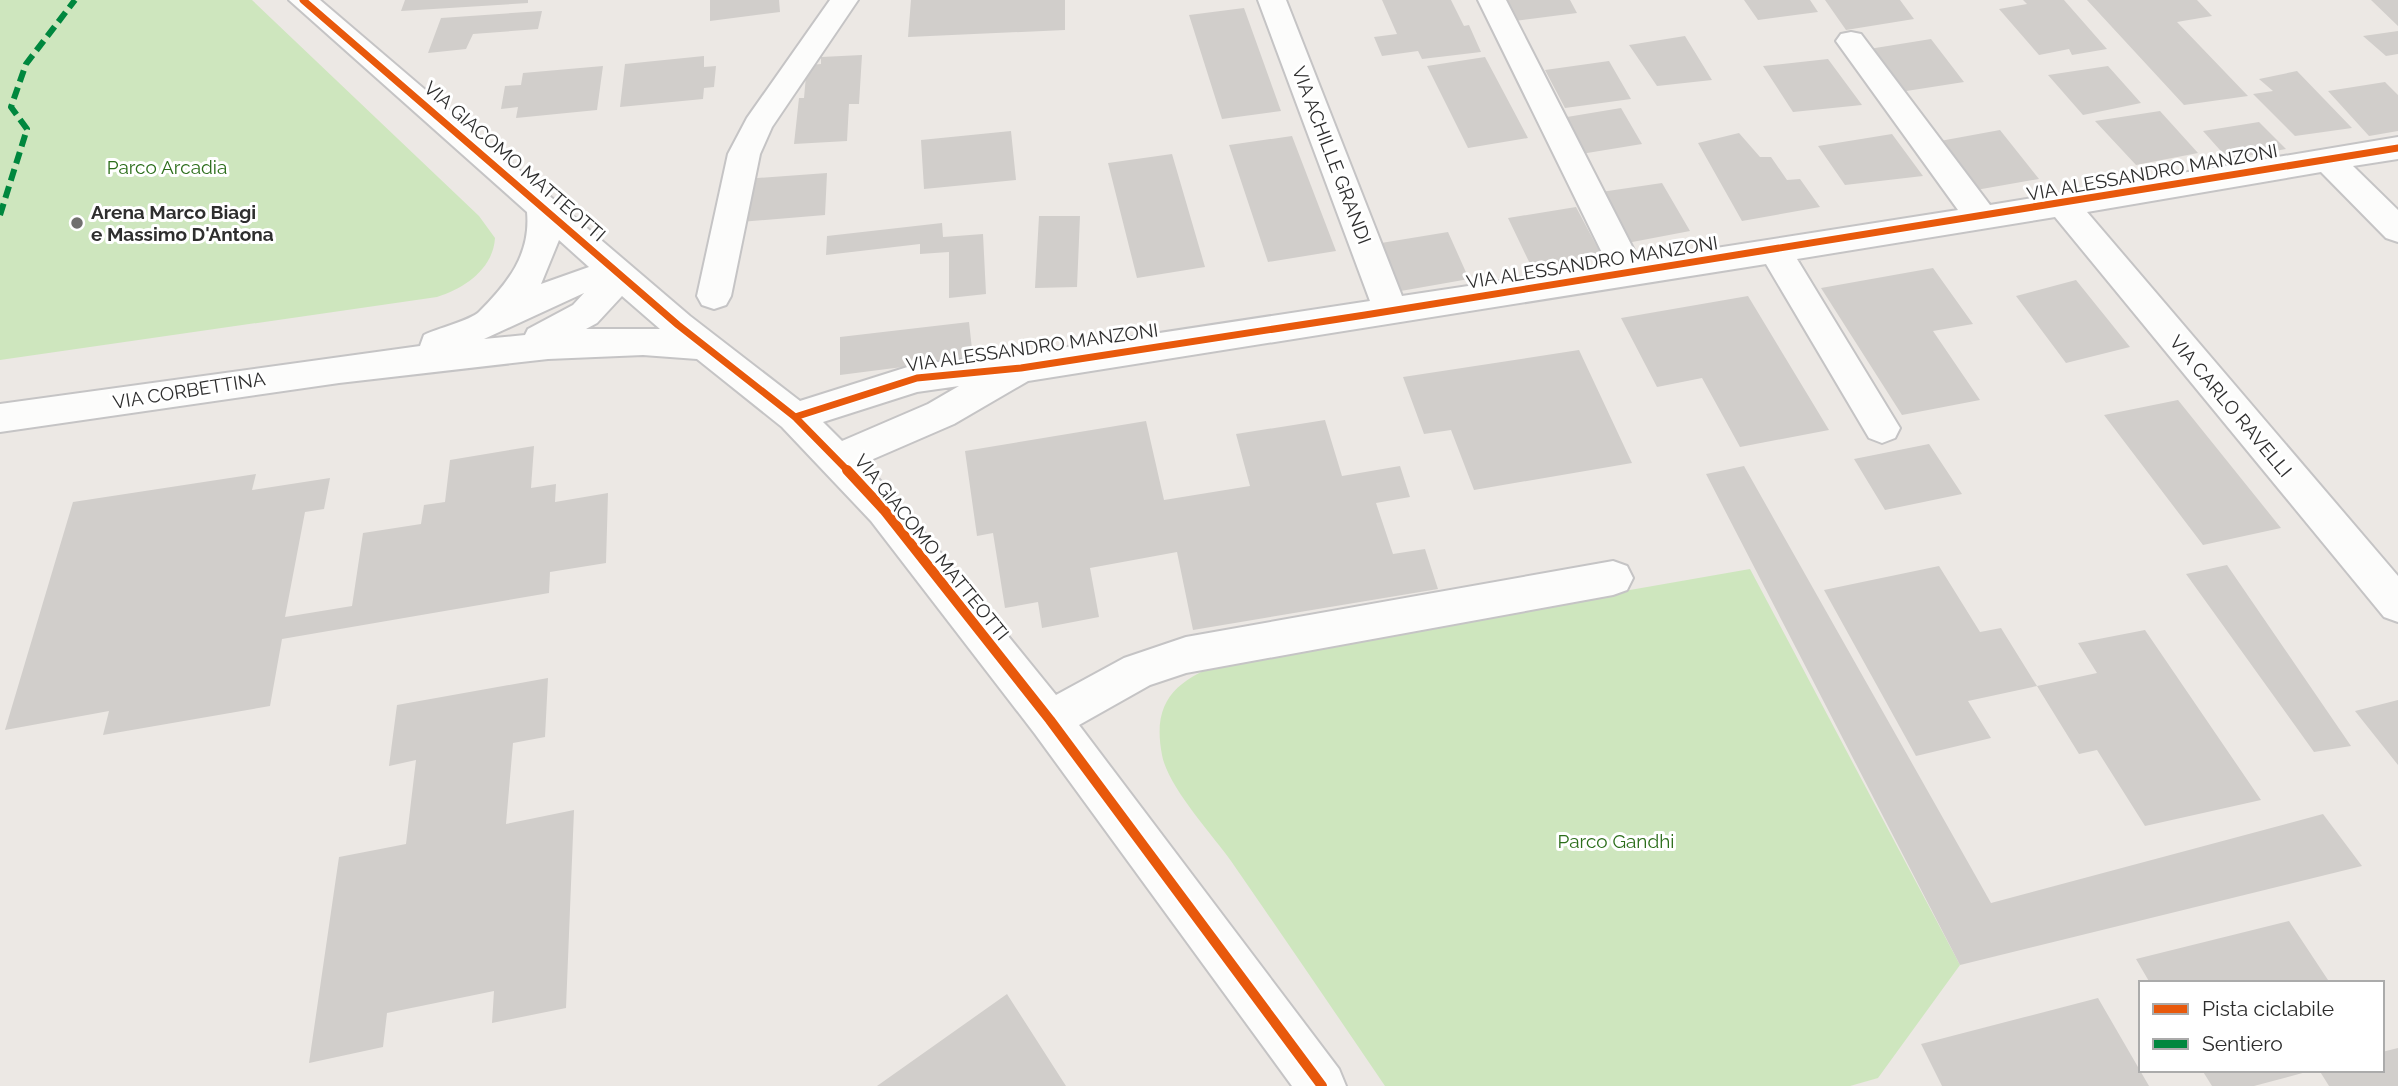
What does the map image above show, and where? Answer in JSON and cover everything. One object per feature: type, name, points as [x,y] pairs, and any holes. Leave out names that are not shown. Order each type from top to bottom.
[{"type":"street","name":"VIA GIACOMO MATTEOTTI","points":[[303,0],[621,276],[795,417],[837,459],[884,510],[1050,720],[1322,1086]]},
{"type":"street","points":[[714,296],[744,154],[758,125],[844,0]]},
{"type":"street","name":"VIA ACHILLE GRANDI","points":[[1272,0],[1391,311]]},
{"type":"street","points":[[1492,0],[1629,273]]},
{"type":"street","points":[[1851,41],[1982,218]]},
{"type":"street","name":"VIA ALESSANDRO MANZONI","points":[[795,417],[916,378],[977,370],[1021,368],[1391,311],[2064,206],[2398,148]]},
{"type":"street","points":[[2328,160],[2398,230]]},
{"type":"street","name":"VIA CARLO RAVELLI","points":[[2064,206],[2398,606]]},
{"type":"street","name":"VIA CORBETTINA","points":[[483,340],[499,311],[524,284],[544,238],[546,223],[543,208]]},
{"type":"street","points":[[1775,251],[1882,428]]},
{"type":"street","name":"VIA CORBETTINA","points":[[0,418],[377,362],[483,340],[535,340],[576,319],[621,276]]},
{"type":"street","name":"VIA CORBETTINA","points":[[483,340],[629,340],[707,347]]},
{"type":"street","name":"VIA ALESSANDRO MANZONI","points":[[837,459],[941,414],[1021,368]]},
{"type":"street","points":[[1050,720],[1138,671],[1186,656],[1613,578]]},
{"type":"green space","name":"Parco Arcadia","points":[[0,0],[252,0],[479,216],[495,238],[489,259],[467,283],[437,297],[0,360]]},
{"type":"green space","name":"Parco Gandhi","points":[[1750,569],[1960,965],[1878,1078],[1850,1086],[1385,1086],[1173,781],[1162,755],[1160,735],[1165,705],[1172,694],[1194,676],[1225,661]]},
{"type":"building","points":[[405,0],[528,0],[528,3],[401,11]]},
{"type":"building","points":[[710,0],[779,0],[780,12],[710,21]]},
{"type":"building","points":[[911,0],[1065,0],[1065,30],[908,37]]},
{"type":"building","points":[[1382,0],[1451,0],[1464,26],[1469,25],[1481,52],[1422,59],[1418,51],[1382,56],[1374,37],[1397,34]]},
{"type":"building","points":[[1504,0],[1570,0],[1577,13],[1515,21]]},
{"type":"building","points":[[1744,0],[1810,0],[1818,12],[1758,20]]},
{"type":"building","points":[[1825,0],[1900,0],[1914,19],[1846,30]]},
{"type":"building","points":[[2023,0],[2064,0],[2107,49],[2072,55],[2069,49],[2039,55],[1999,9],[2027,4]]},
{"type":"building","points":[[2087,0],[2197,0],[2212,16],[2177,22],[2248,96],[2184,105]]},
{"type":"building","points":[[2371,0],[2398,0],[2398,26]]},
{"type":"building","points":[[1244,8],[1281,111],[1222,119],[1189,15]]},
{"type":"building","points":[[542,11],[538,29],[473,34],[466,49],[428,53],[441,18]]},
{"type":"building","points":[[2398,31],[2398,54],[2386,56],[2363,36]]},
{"type":"building","points":[[1685,36],[1712,80],[1657,86],[1629,45]]},
{"type":"building","points":[[1931,39],[1964,82],[1900,92],[1869,49]]},
{"type":"building","points":[[862,55],[859,104],[849,104],[847,141],[794,144],[799,98],[804,98],[807,65],[821,64],[821,57]]},
{"type":"building","points":[[704,56],[704,67],[716,66],[714,87],[704,88],[703,99],[620,107],[625,64]]},
{"type":"building","points":[[1485,57],[1528,138],[1468,148],[1427,66]]},
{"type":"building","points":[[1828,59],[1862,105],[1793,112],[1763,66]]},
{"type":"building","points":[[1609,61],[1631,99],[1565,108],[1545,70]]},
{"type":"building","points":[[603,66],[597,110],[516,118],[518,107],[501,109],[505,86],[521,85],[523,73]]},
{"type":"building","points":[[2108,66],[2141,103],[2083,115],[2048,75]]},
{"type":"building","points":[[2297,71],[2352,128],[2295,136],[2253,94],[2273,91],[2259,79]]},
{"type":"building","points":[[2385,82],[2398,95],[2398,131],[2369,136],[2328,91]]},
{"type":"building","points":[[1621,108],[1642,144],[1581,154],[1561,118]]},
{"type":"building","points":[[2160,111],[2198,153],[2136,165],[2095,121]]},
{"type":"building","points":[[2259,122],[2286,149],[2228,159],[2203,131]]},
{"type":"building","points":[[2000,130],[2039,179],[1976,190],[1940,141]]},
{"type":"building","points":[[1011,131],[1016,180],[924,189],[921,140]]},
{"type":"building","points":[[1739,133],[1760,157],[1771,157],[1787,180],[1800,179],[1820,207],[1742,221],[1698,143]]},
{"type":"building","points":[[1892,134],[1923,176],[1845,185],[1818,146]]},
{"type":"building","points":[[1292,136],[1336,251],[1268,262],[1229,145]]},
{"type":"building","points":[[1172,154],[1205,267],[1137,278],[1108,163]]},
{"type":"building","points":[[827,173],[825,215],[740,222],[744,179]]},
{"type":"building","points":[[1662,183],[1690,231],[1627,243],[1601,192]]},
{"type":"building","points":[[1576,207],[1603,258],[1533,270],[1508,218]]},
{"type":"building","points":[[1039,216],[1080,216],[1077,287],[1035,288]]},
{"type":"building","points":[[942,223],[943,237],[983,234],[986,294],[949,298],[949,252],[920,254],[920,244],[826,255],[827,236]]},
{"type":"building","points":[[1448,232],[1469,279],[1395,292],[1375,244]]},
{"type":"building","points":[[1933,268],[1973,324],[1933,331],[1980,400],[1902,415],[1821,288]]},
{"type":"building","points":[[2076,280],[2130,347],[2066,363],[2016,296]]},
{"type":"building","points":[[1748,296],[1829,430],[1740,447],[1702,378],[1657,387],[1621,318]]},
{"type":"building","points":[[969,322],[973,358],[840,375],[840,337]]},
{"type":"building","points":[[1579,350],[1632,463],[1474,490],[1451,430],[1424,434],[1403,377]]},
{"type":"building","points":[[2178,400],[2281,528],[2203,545],[2104,415]]},
{"type":"building","points":[[1325,420],[1342,476],[1400,466],[1410,497],[1376,503],[1393,554],[1425,549],[1438,589],[1193,630],[1177,552],[1090,568],[1099,617],[1042,628],[1038,602],[1005,608],[993,533],[977,536],[965,451],[1146,421],[1164,500],[1250,486],[1236,434]]},
{"type":"building","points":[[1929,444],[1962,494],[1885,510],[1854,459]]},
{"type":"building","points":[[534,446],[531,488],[556,484],[555,502],[608,493],[606,563],[550,572],[549,593],[282,639],[270,706],[103,735],[109,711],[5,730],[73,502],[256,474],[252,490],[330,478],[324,509],[305,512],[285,617],[352,606],[363,533],[421,524],[424,505],[445,502],[450,460]]},
{"type":"building","points":[[1744,466],[1991,903],[2323,814],[2362,866],[1960,965],[1706,474]]},
{"type":"building","points":[[2227,565],[2351,746],[2314,752],[2186,574]]},
{"type":"building","points":[[1939,566],[1980,632],[2001,628],[2037,686],[1968,701],[1991,738],[1916,756],[1824,590]]},
{"type":"building","points":[[2145,630],[2261,800],[2145,826],[2097,750],[2079,754],[2037,686],[2097,673],[2078,643]]},
{"type":"building","points":[[548,678],[545,737],[513,743],[506,824],[574,810],[566,1008],[492,1023],[494,991],[387,1013],[383,1047],[309,1063],[339,857],[406,844],[416,760],[389,766],[397,705]]},
{"type":"building","points":[[2398,700],[2398,765],[2355,711]]},
{"type":"building","points":[[2289,921],[2329,981],[2149,981],[2136,959]]},
{"type":"building","points":[[1007,994],[1066,1086],[877,1086]]},
{"type":"building","points":[[2098,998],[2149,1086],[1942,1086],[1921,1044]]},
{"type":"building","points":[[2398,1048],[2398,1086],[2329,1086],[2320,1072],[2384,1072],[2384,1052]]},
{"type":"building","points":[[2203,1072],[2306,1072],[2254,1086],[2212,1086]]},
{"type":"marked path","points":[[0,215],[27,129],[11,107],[26,64],[75,0]]},
{"type":"cycle path","points":[[303,0],[678,325],[795,417],[837,459],[884,510],[1050,720],[1322,1086]]},
{"type":"cycle path","points":[[795,417],[917,378],[977,370],[1021,368],[1365,315],[1882,234],[2398,148]]},
{"type":"place","name":"Arena Marco Biagi e Massimo D'Antona","points":[[77,223]]}]
